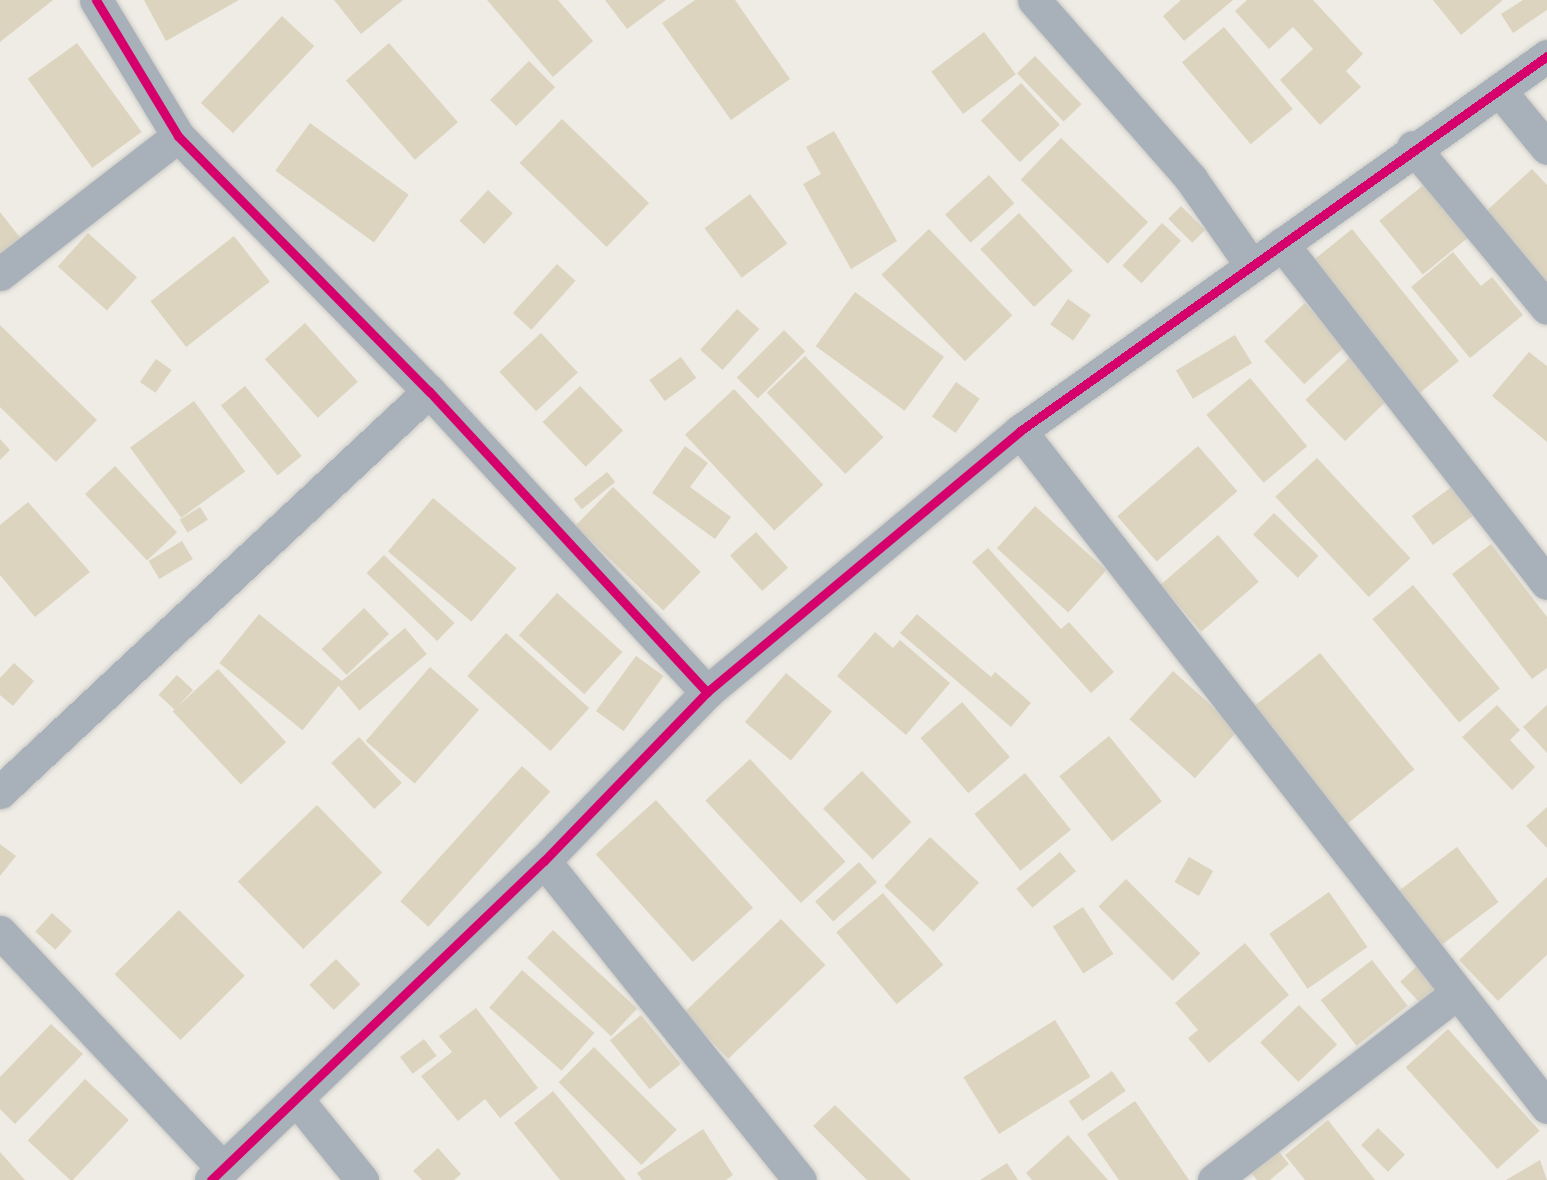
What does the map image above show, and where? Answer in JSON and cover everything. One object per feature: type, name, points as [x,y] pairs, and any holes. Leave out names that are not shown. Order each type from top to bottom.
[{"type":"street","points":[[96,0],[178,136],[429,391],[707,692]]},
{"type":"street","points":[[1034,0],[1191,179],[1251,265]]},
{"type":"street","points":[[0,932],[217,1174],[298,1101],[544,861],[707,692],[1020,431],[1282,244],[1413,147],[1547,56]]},
{"type":"street","points":[[1500,90],[1547,148]]},
{"type":"street","points":[[0,274],[178,136]]},
{"type":"street","points":[[1413,147],[1547,308]]},
{"type":"street","points":[[1282,244],[1547,583]]},
{"type":"street","points":[[0,792],[429,391]]},
{"type":"street","points":[[1020,431],[1547,1107]]},
{"type":"street","points":[[544,861],[800,1180]]},
{"type":"street","points":[[1214,1180],[1458,993]]},
{"type":"street","points":[[298,1101],[362,1180]]},
{"type":"building","points":[[0,0],[53,0],[0,42]]},
{"type":"building","points":[[144,0],[239,0],[166,41]]},
{"type":"building","points":[[334,0],[403,0],[361,34]]},
{"type":"building","points":[[487,0],[558,0],[593,41],[553,77]]},
{"type":"building","points":[[605,0],[666,0],[627,29]]},
{"type":"building","points":[[695,0],[735,0],[790,79],[731,120],[662,23]]},
{"type":"building","points":[[1181,0],[1233,0],[1184,41],[1163,16]]},
{"type":"building","points":[[1247,0],[1313,0],[1363,54],[1346,71],[1361,87],[1320,125],[1280,80],[1313,49],[1293,27],[1269,49],[1235,11]]},
{"type":"building","points":[[1433,0],[1503,0],[1461,35]]},
{"type":"building","points":[[1523,0],[1547,0],[1547,10],[1513,33],[1501,14]]},
{"type":"building","points":[[282,16],[314,46],[233,133],[201,103]]},
{"type":"building","points":[[1224,27],[1293,109],[1251,144],[1182,62]]},
{"type":"building","points":[[984,32],[1016,74],[963,114],[931,72]]},
{"type":"building","points":[[77,43],[142,132],[92,168],[28,79]]},
{"type":"building","points":[[389,43],[458,122],[415,160],[346,80]]},
{"type":"building","points":[[1035,56],[1082,104],[1064,122],[1017,73]]},
{"type":"building","points":[[529,61],[555,87],[516,126],[490,100]]},
{"type":"building","points":[[1021,83],[1060,125],[1020,162],[981,121]]},
{"type":"building","points":[[562,119],[649,203],[607,247],[520,163]]},
{"type":"building","points":[[310,123],[409,195],[374,242],[275,171]]},
{"type":"building","points":[[834,131],[897,241],[851,269],[803,184],[821,174],[806,147]]},
{"type":"building","points":[[1061,138],[1148,222],[1108,264],[1021,180]]},
{"type":"building","points":[[1532,169],[1547,185],[1547,285],[1482,215]]},
{"type":"building","points":[[989,175],[1014,203],[971,243],[945,214]]},
{"type":"building","points":[[1426,183],[1469,237],[1423,274],[1379,221]]},
{"type":"building","points":[[488,190],[513,213],[484,244],[459,221]]},
{"type":"building","points":[[750,194],[787,244],[742,278],[704,228]]},
{"type":"building","points":[[1181,206],[1205,230],[1192,243],[1168,219]]},
{"type":"building","points":[[0,212],[22,240],[0,258]]},
{"type":"building","points":[[1019,213],[1073,271],[1034,307],[980,249]]},
{"type":"building","points":[[1162,223],[1181,241],[1141,283],[1122,265]]},
{"type":"building","points":[[929,229],[1012,315],[965,361],[882,275]]},
{"type":"building","points":[[1352,229],[1459,361],[1414,398],[1307,266]]},
{"type":"building","points":[[88,233],[137,277],[107,311],[58,266]]},
{"type":"building","points":[[234,236],[270,282],[186,347],[150,301]]},
{"type":"building","points":[[1453,252],[1481,286],[1492,277],[1523,315],[1470,358],[1411,287]]},
{"type":"building","points":[[557,264],[576,281],[531,330],[513,313]]},
{"type":"building","points":[[855,292],[944,357],[905,411],[816,346]]},
{"type":"building","points":[[1068,299],[1091,315],[1073,340],[1050,324]]},
{"type":"building","points":[[1305,303],[1345,346],[1304,384],[1264,341]]},
{"type":"building","points":[[737,309],[759,329],[722,370],[700,350]]},
{"type":"building","points":[[305,323],[358,382],[318,418],[265,359]]},
{"type":"building","points":[[0,325],[97,420],[56,462],[0,407]]},
{"type":"building","points":[[784,330],[805,351],[758,399],[737,377]]},
{"type":"building","points":[[541,333],[578,372],[536,411],[499,372]]},
{"type":"building","points":[[1235,335],[1252,363],[1193,399],[1176,371]]},
{"type":"building","points":[[1529,352],[1547,366],[1547,442],[1492,396]]},
{"type":"building","points":[[805,356],[883,437],[845,474],[767,393]]},
{"type":"building","points":[[681,357],[696,378],[665,401],[649,380]]},
{"type":"building","points":[[1350,357],[1390,398],[1345,441],[1305,400]]},
{"type":"building","points":[[156,359],[172,370],[156,393],[140,382]]},
{"type":"building","points":[[1250,378],[1307,446],[1264,483],[1206,415]]},
{"type":"building","points":[[956,382],[980,399],[956,433],[932,416]]},
{"type":"building","points":[[245,386],[302,456],[278,475],[221,406]]},
{"type":"building","points":[[580,386],[623,431],[586,467],[543,422]]},
{"type":"building","points":[[734,389],[823,485],[774,531],[685,435]]},
{"type":"building","points":[[194,401],[245,471],[181,518],[130,447]]},
{"type":"building","points":[[0,439],[10,450],[0,460]]},
{"type":"building","points":[[685,446],[708,463],[690,487],[731,517],[715,539],[652,493]]},
{"type":"building","points":[[1198,446],[1237,491],[1157,561],[1117,516]]},
{"type":"building","points":[[1317,458],[1410,558],[1369,597],[1275,497]]},
{"type":"building","points":[[115,466],[177,533],[147,561],[85,494]]},
{"type":"building","points":[[607,472],[615,482],[582,509],[574,499]]},
{"type":"building","points":[[1453,486],[1474,515],[1433,545],[1412,516]]},
{"type":"building","points":[[613,487],[701,572],[663,611],[575,526]]},
{"type":"building","points":[[433,498],[516,568],[472,622],[388,552]]},
{"type":"building","points":[[28,502],[90,572],[35,617],[0,575],[0,525]]},
{"type":"building","points":[[1035,506],[1106,570],[1068,613],[997,548]]},
{"type":"building","points":[[200,507],[208,520],[188,532],[180,520]]},
{"type":"building","points":[[1274,513],[1319,556],[1298,578],[1253,535]]},
{"type":"building","points":[[756,532],[788,568],[762,591],[730,555]]},
{"type":"building","points":[[1218,535],[1259,582],[1201,632],[1161,585]]},
{"type":"building","points":[[182,541],[193,559],[159,579],[149,561]]},
{"type":"building","points":[[1491,544],[1547,617],[1547,668],[1532,679],[1452,574]]},
{"type":"building","points":[[988,548],[1061,629],[1069,622],[1114,672],[1091,693],[972,562]]},
{"type":"building","points":[[384,555],[454,623],[437,641],[367,573]]},
{"type":"building","points":[[1413,585],[1500,688],[1459,722],[1372,619]]},
{"type":"building","points":[[557,593],[622,652],[584,694],[519,635]]},
{"type":"building","points":[[364,608],[389,634],[347,675],[322,649]]},
{"type":"building","points":[[259,614],[342,681],[303,730],[219,663]]},
{"type":"building","points":[[917,614],[991,677],[995,672],[1031,703],[1011,727],[900,633]]},
{"type":"building","points":[[405,628],[427,654],[359,711],[338,685]]},
{"type":"building","points":[[875,632],[893,648],[900,640],[950,683],[906,735],[837,676]]},
{"type":"building","points":[[506,633],[589,708],[550,751],[467,676]]},
{"type":"building","points":[[1320,653],[1414,770],[1344,827],[1249,710]]},
{"type":"building","points":[[636,656],[664,676],[624,731],[596,711]]},
{"type":"building","points":[[14,663],[34,681],[13,706],[0,695],[0,678]]},
{"type":"building","points":[[430,667],[479,710],[415,784],[366,741]]},
{"type":"building","points":[[218,669],[286,742],[241,784],[173,711]]},
{"type":"building","points":[[1173,671],[1238,730],[1195,778],[1130,719]]},
{"type":"building","points":[[786,673],[832,712],[791,761],[745,722]]},
{"type":"building","points":[[177,675],[193,690],[175,710],[159,695]]},
{"type":"building","points":[[962,702],[1010,757],[968,793],[920,738]]},
{"type":"building","points":[[1497,705],[1520,730],[1510,740],[1535,767],[1512,790],[1462,737]]},
{"type":"building","points":[[1547,705],[1547,753],[1523,727]]},
{"type":"building","points":[[1109,736],[1162,801],[1112,842],[1059,776]]},
{"type":"building","points":[[359,737],[402,783],[374,809],[331,763]]},
{"type":"building","points":[[750,759],[845,861],[801,903],[705,801]]},
{"type":"building","points":[[522,766],[550,791],[428,927],[400,901]]},
{"type":"building","points":[[862,771],[911,822],[872,860],[823,809]]},
{"type":"building","points":[[1025,773],[1071,830],[1020,871],[974,814]]},
{"type":"building","points":[[656,800],[753,908],[693,962],[596,854]]},
{"type":"building","points":[[317,805],[382,873],[303,949],[238,881]]},
{"type":"building","points":[[1547,807],[1547,848],[1526,826]]},
{"type":"building","points":[[930,837],[979,883],[933,932],[884,886]]},
{"type":"building","points":[[0,844],[16,856],[0,876]]},
{"type":"building","points":[[1457,847],[1499,902],[1438,948],[1396,893]]},
{"type":"building","points":[[1060,852],[1076,871],[1032,908],[1016,889]]},
{"type":"building","points":[[1189,857],[1213,871],[1199,896],[1174,882]]},
{"type":"building","points":[[859,862],[877,882],[833,922],[815,901]]},
{"type":"building","points":[[1547,877],[1547,955],[1498,1001],[1459,960]]},
{"type":"building","points":[[1126,879],[1200,953],[1173,981],[1098,907]]},
{"type":"building","points":[[1329,892],[1367,947],[1308,989],[1269,934]]},
{"type":"building","points":[[883,893],[943,965],[897,1004],[836,932]]},
{"type":"building","points":[[1083,907],[1113,954],[1083,974],[1053,927]]},
{"type":"building","points":[[179,910],[245,976],[180,1040],[115,974]]},
{"type":"building","points":[[52,913],[72,931],[55,950],[35,932]]},
{"type":"building","points":[[781,919],[825,965],[728,1059],[684,1013]]},
{"type":"building","points":[[553,930],[637,1008],[611,1036],[527,958]]},
{"type":"building","points":[[1245,943],[1289,995],[1209,1063],[1188,1038],[1198,1030],[1175,1003]]},
{"type":"building","points":[[336,959],[360,984],[334,1010],[309,985]]},
{"type":"building","points":[[1372,960],[1408,1006],[1356,1046],[1321,1000]]},
{"type":"building","points":[[1417,966],[1441,992],[1424,1007],[1400,982]]},
{"type":"building","points":[[522,970],[594,1033],[562,1071],[489,1008]]},
{"type":"building","points":[[1299,1005],[1337,1045],[1298,1082],[1260,1043]]},
{"type":"building","points":[[476,1008],[538,1088],[500,1118],[485,1099],[458,1121],[421,1076],[452,1052],[439,1036]]},
{"type":"building","points":[[641,1015],[681,1064],[650,1089],[610,1040]]},
{"type":"building","points":[[1055,1020],[1091,1077],[999,1134],[963,1077]]},
{"type":"building","points":[[51,1024],[83,1054],[15,1124],[0,1109],[0,1077]]},
{"type":"building","points":[[1448,1029],[1540,1131],[1497,1169],[1406,1067]]},
{"type":"building","points":[[424,1039],[437,1056],[413,1074],[400,1057]]},
{"type":"building","points":[[594,1047],[677,1130],[641,1165],[559,1082]]},
{"type":"building","points":[[1112,1071],[1126,1091],[1082,1121],[1069,1101]]},
{"type":"building","points":[[85,1079],[129,1120],[73,1180],[28,1140]]},
{"type":"building","points":[[553,1091],[626,1180],[560,1180],[514,1123]]},
{"type":"building","points":[[1135,1101],[1189,1180],[1119,1180],[1087,1134]]},
{"type":"building","points":[[835,1105],[911,1180],[867,1180],[813,1126]]},
{"type":"building","points":[[1328,1120],[1375,1180],[1305,1180],[1285,1155]]},
{"type":"building","points":[[1378,1128],[1405,1155],[1388,1172],[1361,1145]]},
{"type":"building","points":[[703,1129],[733,1175],[726,1180],[642,1180],[637,1173]]},
{"type":"building","points":[[1068,1135],[1108,1180],[1032,1180],[1026,1173]]},
{"type":"building","points":[[1272,1143],[1289,1164],[1270,1180],[1257,1180],[1246,1166]]},
{"type":"building","points":[[438,1148],[461,1174],[454,1180],[422,1180],[413,1171]]},
{"type":"building","points":[[0,1152],[25,1180],[0,1180]]},
{"type":"building","points":[[1540,1160],[1547,1180],[1506,1180]]},
{"type":"building","points":[[1007,1163],[1018,1180],[980,1180]]},
{"type":"cycle path","points":[[96,0],[178,136],[429,391],[707,692]]},
{"type":"cycle path","points":[[211,1180],[544,861],[707,692],[1020,431],[1547,56]]}]
